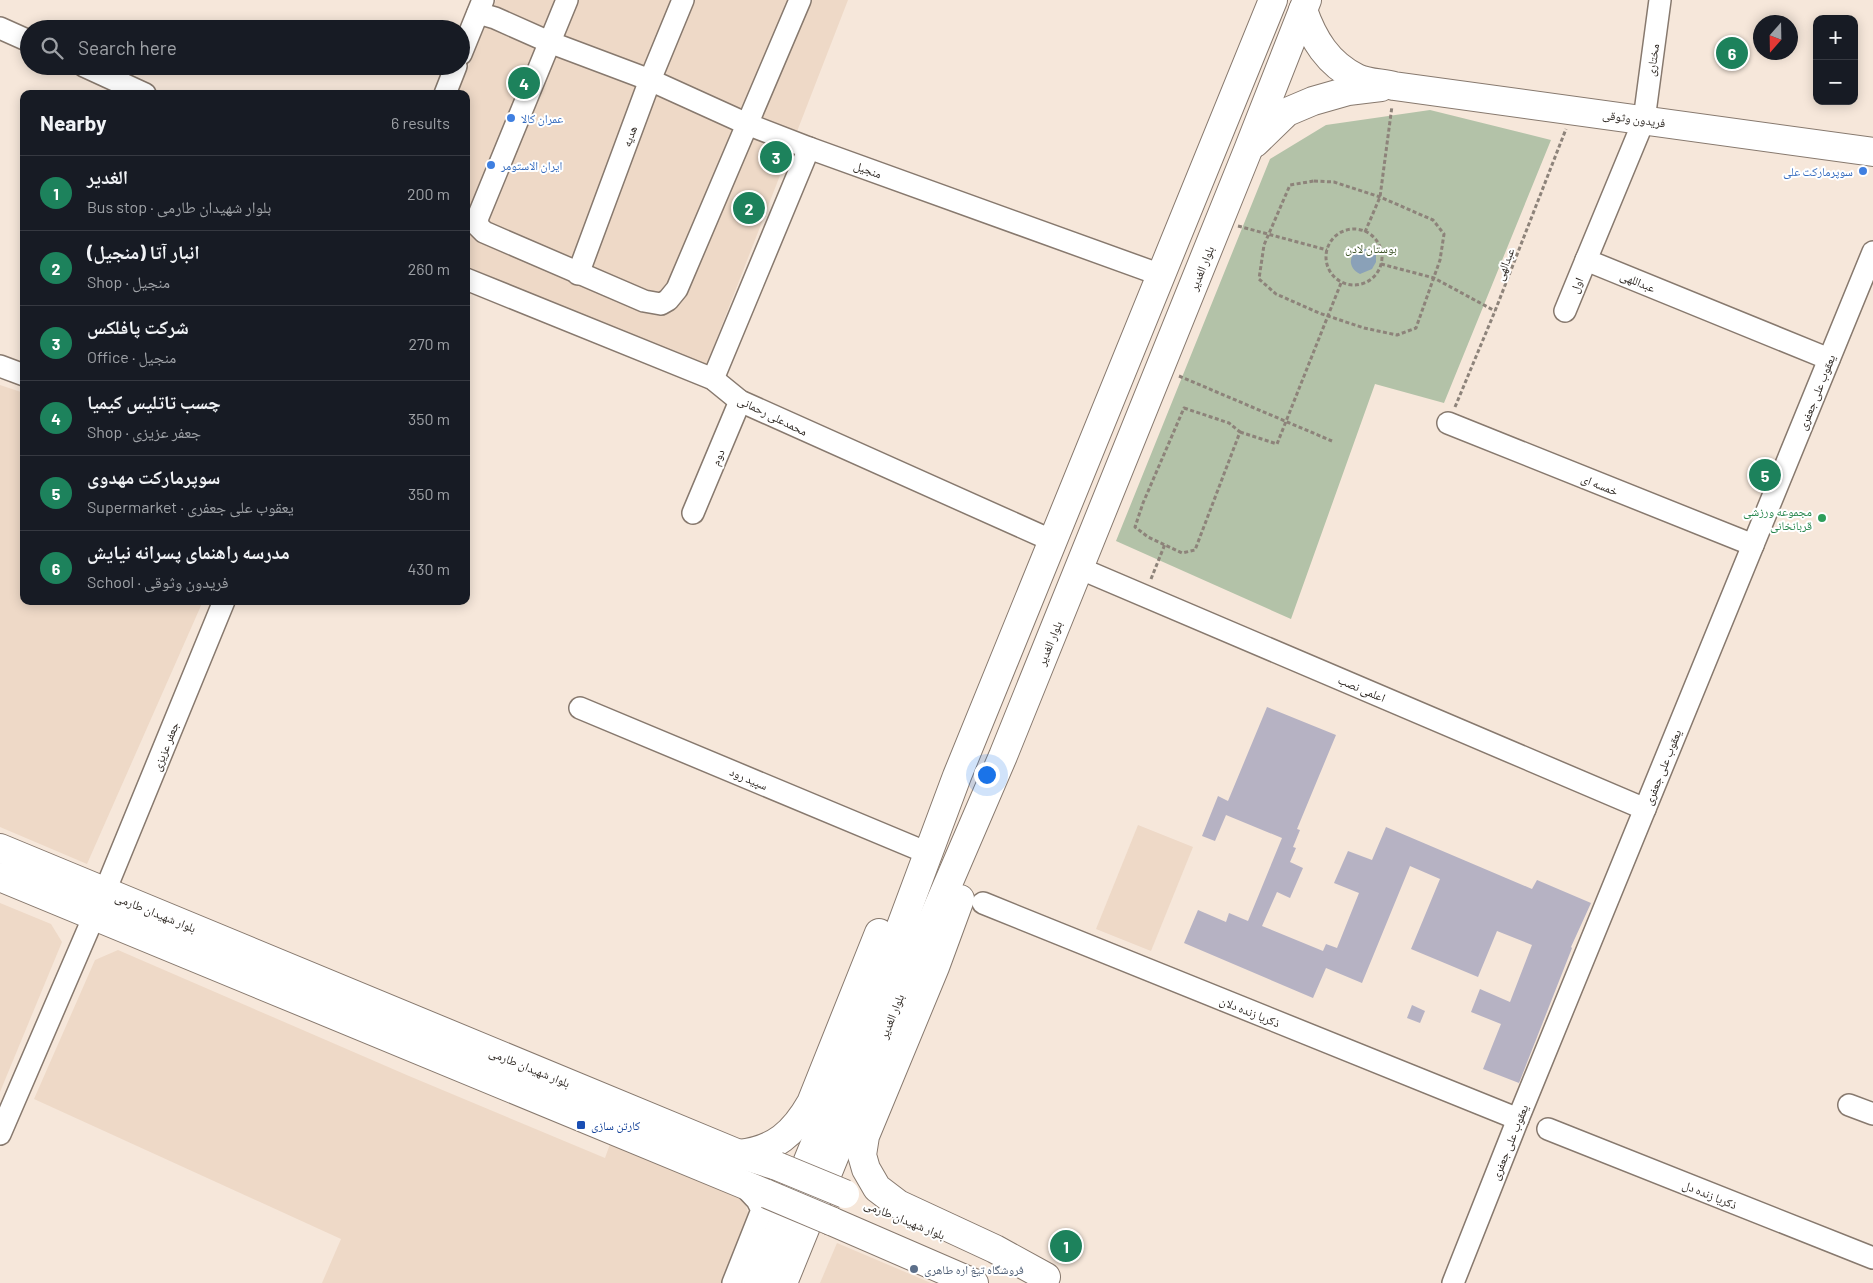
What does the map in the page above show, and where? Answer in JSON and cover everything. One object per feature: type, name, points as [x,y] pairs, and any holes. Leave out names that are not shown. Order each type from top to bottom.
[{"type":"main road","name":"بلوار الغدیر","points":[[758,1283],[872,1004],[957,776],[1273,0]]},
{"type":"main road","name":"بلوار الغدیر","points":[[783,1283],[895,1007],[1003,756],[1248,150],[1304,5]]},
{"type":"main road","points":[[1304,5],[1309,28],[1319,46],[1337,66],[1358,79],[1394,86]]},
{"type":"main road","name":"فریدون وثوقی","points":[[1394,86],[1574,109],[1873,152]]},
{"type":"main road","points":[[1248,150],[1286,112],[1313,101],[1348,91],[1394,86]]},
{"type":"main road","points":[[1003,756],[969,875],[935,967],[865,1136],[862,1155],[866,1170],[876,1188],[898,1204],[994,1249],[1054,1280]]},
{"type":"main road","points":[[739,1154],[771,1145],[787,1135],[800,1122],[811,1103],[897,890],[957,776]]},
{"type":"main road","name":"بلوار شهیدان طارمی","points":[[0,848],[739,1154],[776,1166],[1054,1280]]},
{"type":"main road","points":[[0,876],[768,1194],[974,1283]]},
{"type":"main road","points":[[94,916],[105,891]]},
{"type":"street","points":[[568,0],[478,217],[477,225],[484,232],[578,274],[644,301],[661,304],[668,300],[678,289],[800,0]]},
{"type":"street","name":"هدیه","points":[[578,274],[650,80],[683,0]]},
{"type":"street","name":"مختاری","points":[[1644,120],[1660,0]]},
{"type":"street","points":[[470,31],[480,6]]},
{"type":"street","name":"منجیل","points":[[480,6],[495,18],[549,42],[650,80],[747,124],[1161,275]]},
{"type":"street","points":[[0,28],[20,37]]},
{"type":"street","points":[[104,75],[136,90]]},
{"type":"street","points":[[447,90],[452,75]]},
{"type":"street","points":[[1586,260],[1644,120]]},
{"type":"street","points":[[713,379],[809,148]]},
{"type":"street","name":"یعقوب علی جعفری","points":[[1453,1283],[1518,1119],[1873,252]]},
{"type":"street","name":"اول","points":[[1565,310],[1586,260]]},
{"type":"street","name":"عبداللهی","points":[[1586,260],[1829,359]]},
{"type":"street","name":"محمدعلی رحمانی","points":[[470,281],[713,379],[740,402],[1053,541]]},
{"type":"street","points":[[0,366],[20,374]]},
{"type":"street","name":"دوم","points":[[693,513],[740,402]]},
{"type":"street","name":"خمسه ای","points":[[1448,423],[1753,545]]},
{"type":"street","name":"اعلمی نصب","points":[[1079,568],[1645,809]]},
{"type":"street","name":"جعفر عزیزی","points":[[105,891],[222,605]]},
{"type":"street","name":"سپید رود","points":[[580,708],[918,849]]},
{"type":"street","name":"ذکریا زنده دلان","points":[[983,903],[1518,1119]]},
{"type":"street","points":[[0,1134],[94,916]]},
{"type":"street","points":[[1850,1105],[1873,1114]]},
{"type":"street","name":"ذکریا زنده دل","points":[[1548,1129],[1873,1258]]},
{"type":"street","points":[[733,1283],[762,1210],[757,1200],[739,1182]]},
{"type":"path","points":[[1365,232],[1380,197],[1394,86]]},
{"type":"path","name":"عبدالهی","points":[[1448,423],[1495,311],[1574,109]]},
{"type":"path","points":[[1314,181],[1334,182],[1380,197],[1433,220],[1444,234],[1440,260],[1416,328],[1397,335],[1364,328],[1328,316],[1276,294],[1259,279],[1264,246],[1290,185],[1314,181]]},
{"type":"path","points":[[1219,221],[1327,250]]},
{"type":"path","points":[[1352,229],[1365,232],[1377,241],[1381,250],[1381,264],[1374,276],[1367,282],[1359,285],[1341,282],[1334,277],[1326,262],[1328,244],[1342,232],[1352,229]]},
{"type":"path","points":[[1381,264],[1434,278],[1495,311]]},
{"type":"path","points":[[1240,432],[1195,550],[1182,553],[1148,537],[1135,527],[1143,503],[1184,408],[1229,423],[1240,432],[1277,444],[1341,282]]},
{"type":"path","points":[[1160,368],[1332,441]]},
{"type":"path","points":[[1144,595],[1165,544]]},
{"type":"shaded area","points":[[496,0],[848,0],[703,374],[470,281],[470,90],[459,90],[465,75],[470,75],[470,63]]},
{"type":"shaded area","points":[[0,385],[20,392],[20,605],[201,605],[87,864],[0,827]]},
{"type":"shaded area","points":[[1138,825],[1193,847],[1151,951],[1096,929]]},
{"type":"shaded area","points":[[0,903],[51,924],[62,942],[0,1092]]},
{"type":"shaded area","points":[[118,950],[409,1076],[605,1158],[610,1144],[744,1200],[750,1219],[725,1283],[322,1283],[341,1239],[34,1099],[95,960]]},
{"type":"shaded area","points":[[837,1243],[931,1283],[820,1283]]},
{"type":"green space","name":"بوستان لادن","points":[[1430,110],[1551,140],[1444,403],[1375,384],[1291,619],[1116,541],[1270,159],[1326,125]]},
{"type":"water","points":[[1362,249],[1368,249],[1376,254],[1376,262],[1372,269],[1360,274],[1353,268],[1351,261],[1354,254]]},
{"type":"building","points":[[1267,707],[1336,735],[1297,829],[1300,830],[1293,847],[1296,848],[1290,862],[1303,868],[1290,898],[1277,892],[1262,926],[1323,951],[1326,944],[1337,948],[1359,893],[1334,883],[1348,851],[1372,860],[1386,827],[1532,889],[1537,880],[1591,903],[1571,947],[1519,1083],[1483,1069],[1501,1024],[1471,1012],[1480,989],[1510,1002],[1532,945],[1497,931],[1478,977],[1411,949],[1440,879],[1410,866],[1362,983],[1326,968],[1313,998],[1184,943],[1198,910],[1226,922],[1229,913],[1248,921],[1282,838],[1226,815],[1215,841],[1202,836],[1218,796],[1228,801]]},
{"type":"building","points":[[1412,1005],[1425,1011],[1420,1023],[1407,1018]]},
{"type":"place","name":"مدرسه راهنمای پسرانه نیایش","points":[[1732,53]]},
{"type":"place","name":"چسب تاتلیس کیمیا","points":[[524,83]]},
{"type":"place","name":"عمران کالا","points":[[511,118]]},
{"type":"place","name":"شرکت پافلکس","points":[[776,157]]},
{"type":"place","name":"ایران الاستومر","points":[[491,165]]},
{"type":"place","name":"سوپرمارکت علی","points":[[1863,171]]},
{"type":"place","name":"انبار آتا (منجیل)","points":[[749,208]]},
{"type":"place","name":"سوپرمارکت مهدوی","points":[[1765,475]]},
{"type":"place","name":"مجموعه ورزشی قربانخانی","points":[[1822,518]]},
{"type":"place","name":"کارتن سازی","points":[[581,1125]]},
{"type":"place","name":"الغدیر","points":[[1066,1246]]},
{"type":"place","name":"فروشگاه تیغ اره طاهری","points":[[914,1269]]}]
